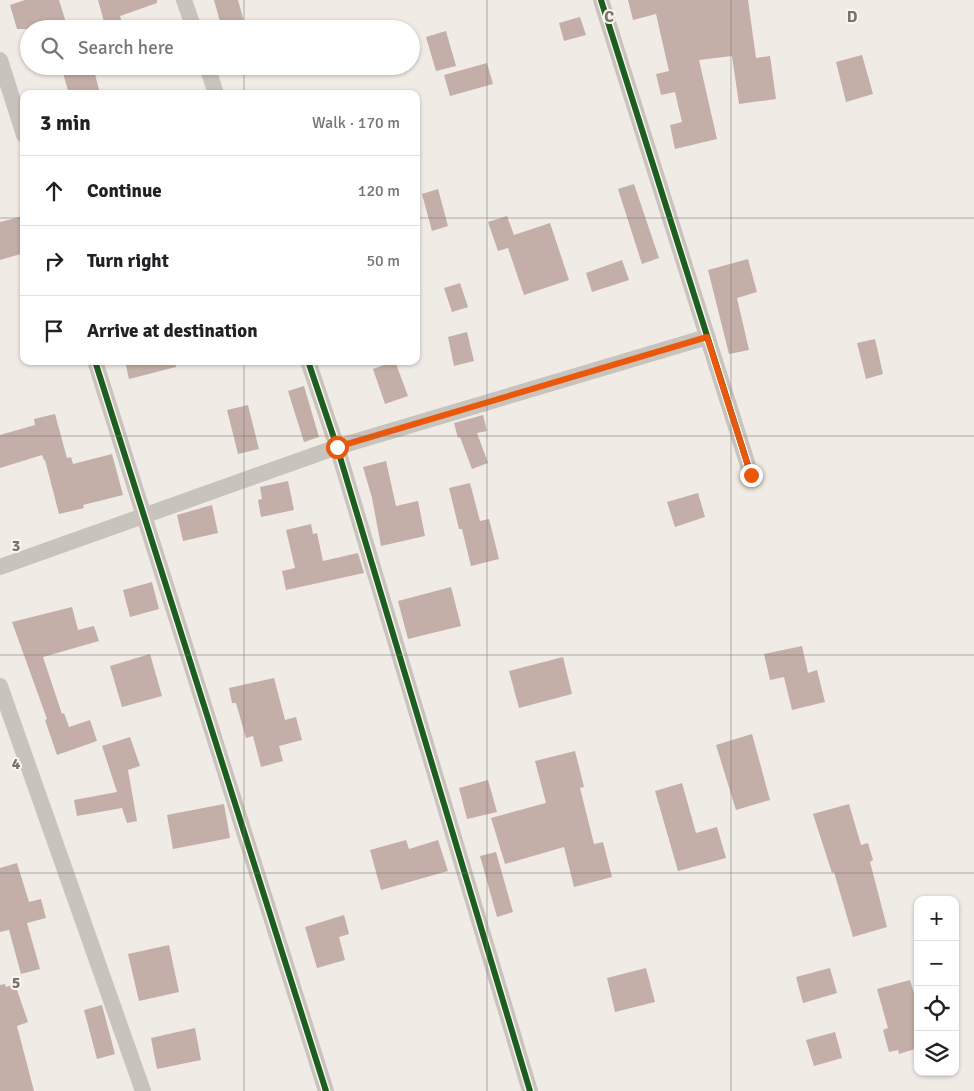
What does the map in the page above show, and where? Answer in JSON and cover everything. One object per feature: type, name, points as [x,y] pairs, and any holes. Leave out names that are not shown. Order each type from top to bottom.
[{"type":"street","points":[[184,0],[191,20]]},
{"type":"street","points":[[600,0],[751,475]]},
{"type":"street","points":[[0,60],[20,122]]},
{"type":"street","points":[[210,75],[215,90]]},
{"type":"street","points":[[0,567],[337,447],[707,337]]},
{"type":"street","points":[[96,365],[326,1091]]},
{"type":"street","points":[[309,365],[337,447],[530,1091]]},
{"type":"street","points":[[0,686],[143,1091]]},
{"type":"building","points":[[25,0],[59,0],[65,20],[20,20],[20,29],[17,29],[10,5]]},
{"type":"building","points":[[98,0],[157,0],[157,3],[120,16],[121,20],[104,20]]},
{"type":"building","points":[[214,0],[238,0],[244,20],[220,20]]},
{"type":"building","points":[[628,0],[748,0],[756,58],[770,56],[776,99],[739,104],[732,56],[699,60],[717,139],[675,149],[670,125],[682,122],[675,92],[661,95],[656,74],[669,71],[656,14],[633,20]]},
{"type":"building","points":[[580,17],[586,35],[564,41],[559,23]]},
{"type":"building","points":[[446,31],[456,66],[436,71],[426,37]]},
{"type":"building","points":[[862,55],[873,94],[846,102],[836,62]]},
{"type":"building","points":[[487,63],[493,84],[450,96],[444,75]]},
{"type":"building","points":[[64,75],[95,75],[99,90],[68,90]]},
{"type":"building","points":[[634,184],[659,258],[642,264],[618,189]]},
{"type":"building","points":[[438,189],[448,226],[432,231],[422,194]]},
{"type":"building","points":[[507,216],[514,235],[550,223],[569,280],[524,295],[508,248],[498,251],[488,222]]},
{"type":"building","points":[[20,217],[20,254],[0,260],[0,222]]},
{"type":"building","points":[[748,259],[757,292],[737,298],[749,350],[729,354],[708,270]]},
{"type":"building","points":[[622,260],[629,280],[592,292],[586,273]]},
{"type":"building","points":[[460,283],[468,307],[452,312],[444,288]]},
{"type":"building","points":[[467,332],[474,361],[454,366],[448,337]]},
{"type":"building","points":[[875,339],[883,374],[866,379],[857,343]]},
{"type":"building","points":[[126,365],[176,365],[176,367],[129,379]]},
{"type":"building","points":[[384,365],[396,365],[408,396],[385,404],[373,369]]},
{"type":"building","points":[[304,386],[319,437],[304,442],[288,391]]},
{"type":"building","points":[[248,405],[259,449],[238,454],[227,410]]},
{"type":"building","points":[[55,414],[67,458],[71,457],[73,464],[112,454],[123,495],[83,505],[84,508],[59,514],[42,455],[0,468],[0,435],[35,425],[34,419]]},
{"type":"building","points":[[483,415],[487,431],[477,433],[488,463],[472,469],[460,437],[458,438],[454,423]]},
{"type":"building","points":[[386,461],[396,506],[418,501],[425,536],[381,546],[372,498],[363,467]]},
{"type":"building","points":[[288,481],[294,510],[261,517],[258,500],[262,499],[260,487]]},
{"type":"building","points":[[470,483],[480,521],[489,519],[499,559],[471,566],[462,529],[459,529],[449,488]]},
{"type":"building","points":[[698,493],[705,517],[675,527],[667,502]]},
{"type":"building","points":[[212,505],[218,533],[183,541],[177,515]]},
{"type":"building","points":[[311,524],[313,534],[317,533],[323,561],[358,553],[364,573],[286,590],[282,571],[295,568],[286,530]]},
{"type":"building","points":[[152,582],[159,609],[130,617],[123,590]]},
{"type":"building","points":[[451,587],[461,626],[408,639],[398,601]]},
{"type":"building","points":[[72,607],[78,630],[94,626],[99,641],[43,657],[62,714],[64,713],[69,727],[90,720],[97,741],[57,755],[45,720],[47,719],[12,622]]},
{"type":"building","points":[[802,646],[808,673],[817,670],[825,702],[792,710],[784,677],[770,680],[764,654]]},
{"type":"building","points":[[150,654],[162,696],[122,707],[110,666]]},
{"type":"building","points":[[563,657],[572,694],[519,708],[509,671]]},
{"type":"building","points":[[274,678],[285,720],[296,717],[302,740],[279,746],[283,761],[261,767],[253,736],[246,738],[236,703],[232,703],[229,688]]},
{"type":"building","points":[[752,734],[770,800],[736,810],[716,745]]},
{"type":"building","points":[[130,737],[140,766],[128,770],[137,821],[127,823],[122,808],[77,816],[74,800],[117,792],[102,746]]},
{"type":"building","points":[[575,751],[584,787],[580,788],[594,844],[603,842],[612,877],[574,887],[564,847],[505,864],[491,818],[546,803],[535,761]]},
{"type":"building","points":[[488,780],[497,812],[467,819],[459,788]]},
{"type":"building","points":[[682,783],[696,833],[717,827],[726,858],[678,871],[655,791]]},
{"type":"building","points":[[224,804],[230,838],[173,849],[167,815]]},
{"type":"building","points":[[849,804],[861,845],[868,843],[873,860],[870,862],[887,927],[853,937],[834,872],[832,873],[813,814]]},
{"type":"building","points":[[406,840],[409,849],[438,840],[448,871],[381,890],[370,850]]},
{"type":"building","points":[[496,852],[513,912],[497,917],[480,856]]},
{"type":"building","points":[[17,863],[29,902],[41,899],[46,918],[27,923],[40,969],[21,974],[9,930],[0,932],[0,868]]},
{"type":"building","points":[[344,915],[349,934],[339,937],[345,960],[317,968],[305,927]]},
{"type":"building","points":[[169,945],[179,992],[139,1001],[128,954]]},
{"type":"building","points":[[646,968],[655,1002],[615,1012],[607,978]]},
{"type":"building","points":[[830,968],[837,993],[803,1003],[796,977]]},
{"type":"building","points":[[910,980],[914,994],[914,1049],[899,1054],[898,1050],[889,1052],[883,1030],[888,1028],[877,989]]},
{"type":"building","points":[[5,984],[6,987],[15,984],[28,1022],[17,1026],[34,1091],[0,1091],[0,985]]},
{"type":"building","points":[[102,1005],[115,1054],[97,1059],[84,1010]]},
{"type":"building","points":[[195,1028],[201,1060],[157,1069],[151,1038]]},
{"type":"building","points":[[835,1032],[842,1058],[814,1066],[806,1040]]},
{"type":"cycle path","points":[[601,0],[751,475]]},
{"type":"cycle path","points":[[96,365],[326,1091]]},
{"type":"cycle path","points":[[309,365],[337,447],[530,1091]]},
{"type":"route","points":[[337,447],[707,337],[751,475]]}]
